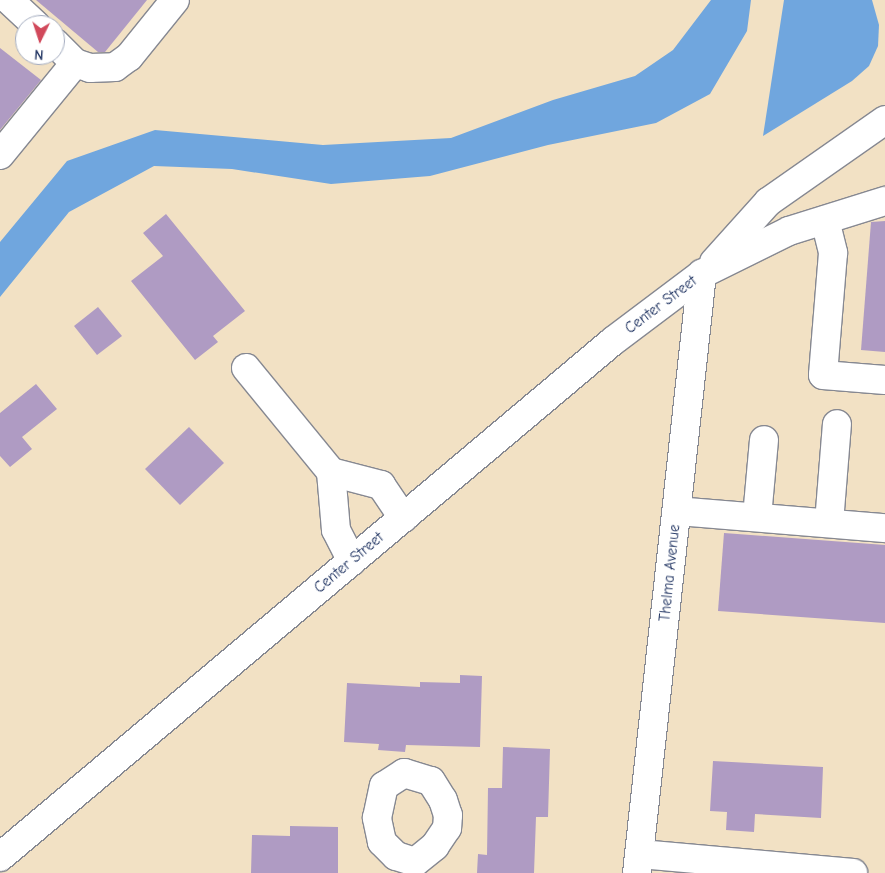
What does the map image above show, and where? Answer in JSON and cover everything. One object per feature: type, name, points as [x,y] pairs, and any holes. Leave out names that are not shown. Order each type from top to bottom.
[{"type":"street","points":[[9,0],[25,15]]},
{"type":"street","points":[[65,53],[75,63],[90,68],[115,66],[129,57],[175,0]]},
{"type":"street","points":[[0,155],[75,63]]},
{"type":"street","name":"Center Street","points":[[702,274],[768,202],[885,120]]},
{"type":"street","points":[[788,231],[885,180]]},
{"type":"street","name":"Center Street","points":[[0,857],[613,341],[702,274],[788,231],[885,201]]},
{"type":"street","points":[[825,220],[833,253],[823,375],[885,380]]},
{"type":"street","name":"Thelma Avenue","points":[[638,863],[702,274]]},
{"type":"street","points":[[246,368],[331,472],[336,530],[352,560]]},
{"type":"street","points":[[829,523],[837,424]]},
{"type":"street","points":[[757,517],[764,440]]},
{"type":"street","points":[[331,472],[381,485],[403,518]]},
{"type":"street","points":[[676,511],[885,528]]},
{"type":"street","points":[[638,863],[853,873]]},
{"type":"water","points":[[711,0],[751,0],[747,31],[710,94],[656,123],[548,145],[430,176],[331,184],[232,169],[154,166],[69,212],[0,297],[0,242],[67,161],[155,130],[323,145],[451,138],[553,100],[635,76],[673,50]]},
{"type":"water","points":[[784,0],[872,0],[879,25],[878,46],[869,66],[852,81],[763,136]]},
{"type":"building","points":[[36,0],[147,0],[105,52],[98,52],[65,24],[65,15],[54,15]]},
{"type":"building","points":[[0,48],[15,60],[15,65],[22,65],[41,80],[0,130]]},
{"type":"building","points":[[166,214],[245,311],[213,336],[218,342],[195,360],[131,281],[163,256],[143,233]]},
{"type":"building","points":[[885,221],[885,352],[861,350],[871,222]]},
{"type":"building","points":[[98,307],[122,336],[97,355],[74,326]]},
{"type":"building","points":[[36,384],[57,409],[22,437],[32,449],[10,467],[0,456],[0,413]]},
{"type":"building","points":[[189,427],[224,463],[180,505],[145,469]]},
{"type":"building","points":[[724,533],[885,545],[885,623],[718,611]]},
{"type":"building","points":[[460,675],[482,676],[480,747],[406,745],[405,752],[378,750],[379,744],[344,742],[347,683],[420,687],[420,682],[460,683]]},
{"type":"building","points":[[503,747],[550,749],[548,817],[536,817],[534,873],[477,873],[478,854],[487,855],[488,788],[502,788]]},
{"type":"building","points":[[713,761],[823,767],[821,818],[755,814],[754,832],[726,830],[727,812],[710,811]]},
{"type":"building","points":[[290,826],[338,827],[338,873],[251,873],[252,835],[290,836]]}]
